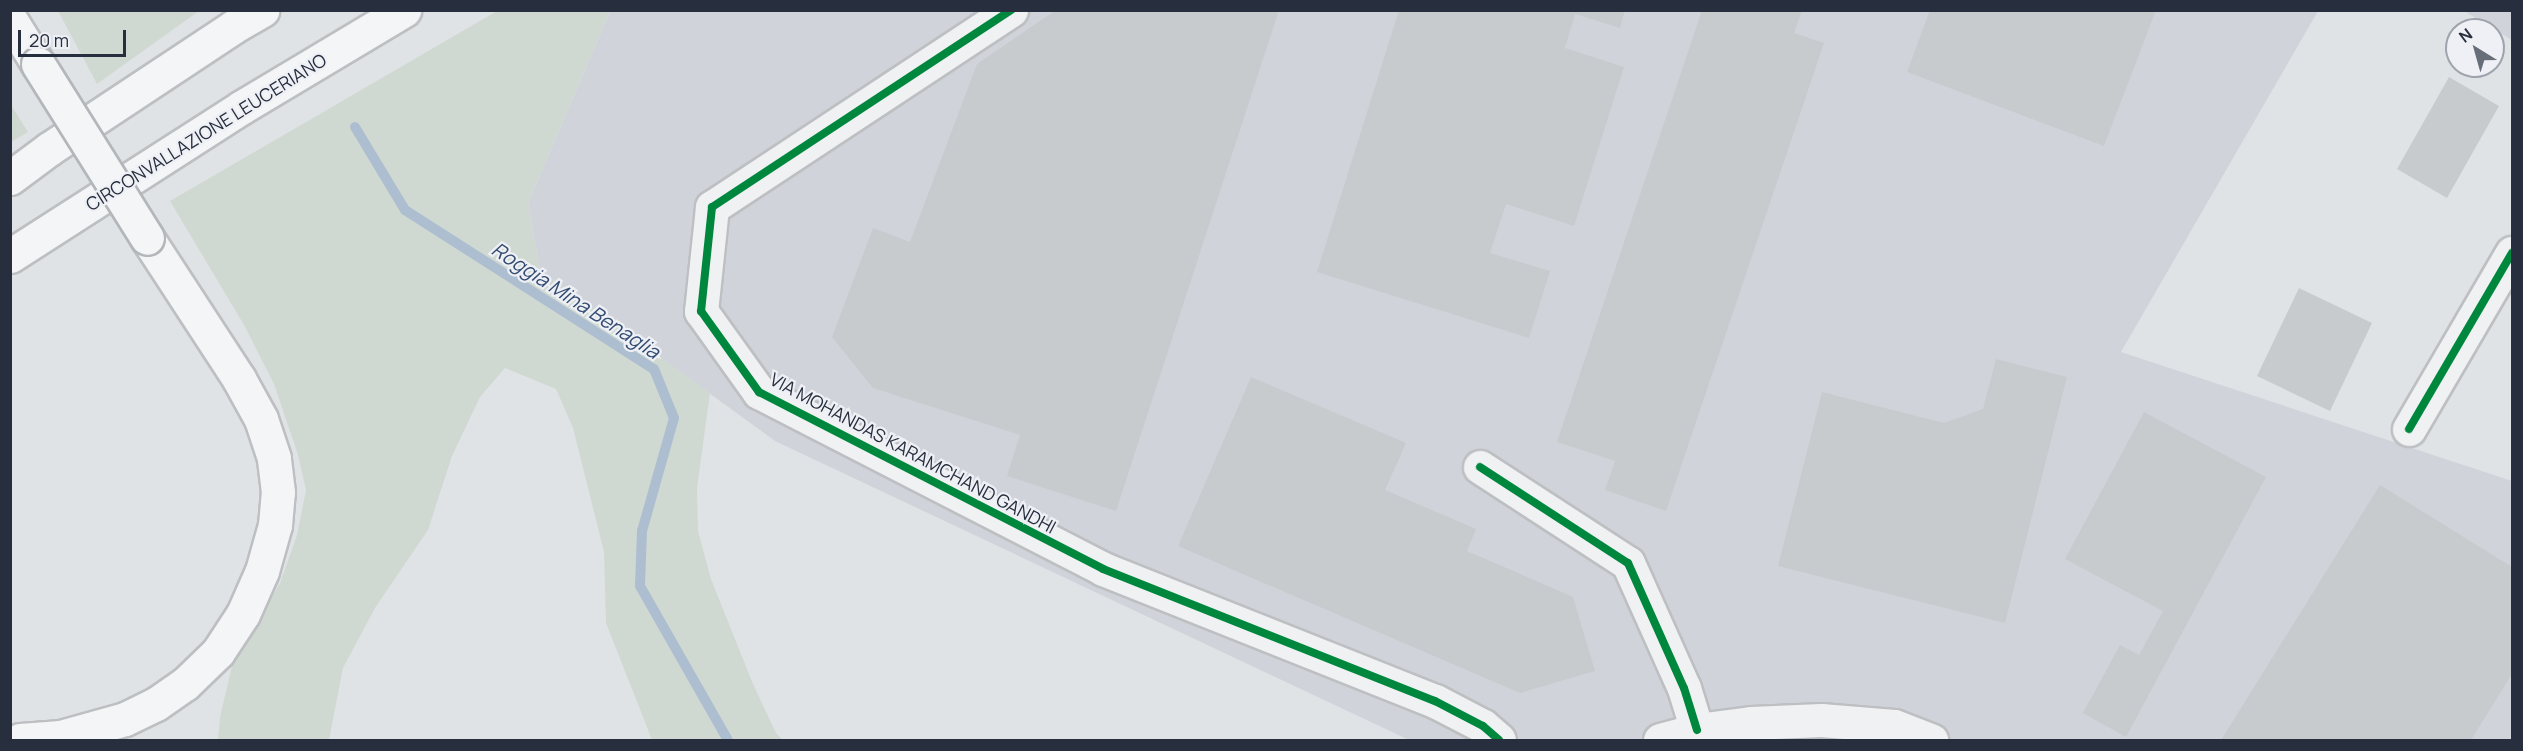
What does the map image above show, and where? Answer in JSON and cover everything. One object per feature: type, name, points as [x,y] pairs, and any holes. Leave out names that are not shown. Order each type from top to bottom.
[{"type":"highway","points":[[10,178],[165,72],[262,10]]},
{"type":"highway","name":"CIRCONVALLAZIONE LEUCERIANO","points":[[10,256],[242,107],[404,10]]},
{"type":"highway","points":[[10,19],[147,238],[239,378],[261,419],[274,458],[278,492],[275,525],[262,571],[243,614],[218,652],[185,684],[156,704],[125,719],[61,737],[20,741]]},
{"type":"street","name":"VIA MOHANDAS KARAMCHAND GANDHI","points":[[1011,10],[712,207],[701,311],[759,392],[1103,569],[1435,701],[1483,726],[1499,741]]},
{"type":"street","points":[[2409,429],[2512,253]]},
{"type":"street","points":[[1480,467],[1628,563],[1684,688],[1697,730]]},
{"type":"street","points":[[1660,741],[1697,730],[1751,723],[1821,720],[1893,726],[1931,741]]},
{"type":"shaded area","points":[[58,11],[199,11],[97,84]]},
{"type":"shaded area","points":[[497,11],[610,11],[528,203],[540,270],[710,393],[697,488],[698,531],[711,579],[753,684],[776,733],[783,740],[652,740],[606,623],[604,552],[573,428],[556,389],[505,368],[480,397],[452,456],[428,530],[375,608],[343,668],[329,740],[218,740],[220,717],[232,666],[280,583],[297,535],[306,490],[298,455],[274,384],[244,325],[170,201]]},
{"type":"shaded area","points":[[610,11],[2318,11],[2121,352],[2512,481],[2512,736],[2510,740],[1409,740],[775,441],[540,270],[528,203]]},
{"type":"shaded area","points":[[2464,11],[2512,11],[2512,40],[2505,36],[2505,18],[2476,18]]},
{"type":"shaded area","points":[[11,105],[28,132],[10,142]]},
{"type":"building","points":[[1056,10],[1279,10],[1116,511],[1007,476],[1020,435],[873,388],[832,337],[873,228],[910,242],[977,64]]},
{"type":"building","points":[[1399,10],[1625,10],[1620,28],[1575,14],[1565,48],[1624,67],[1574,226],[1506,204],[1490,253],[1550,271],[1529,338],[1317,272]]},
{"type":"building","points":[[1702,10],[1802,10],[1794,33],[1824,43],[1666,511],[1605,490],[1615,461],[1557,442]]},
{"type":"building","points":[[1930,10],[2156,10],[2104,146],[1907,72]]},
{"type":"building","points":[[2448,78],[2499,106],[2447,198],[2397,169]]},
{"type":"building","points":[[2299,288],[2372,323],[2330,411],[2257,376]]},
{"type":"building","points":[[1996,359],[2067,377],[2005,623],[1778,566],[1822,392],[1944,423],[1983,409]]},
{"type":"building","points":[[1251,377],[1406,443],[1385,490],[1476,529],[1467,551],[1573,597],[1595,671],[1520,693],[1178,546]]},
{"type":"building","points":[[2144,412],[2266,477],[2126,737],[2083,713],[2120,645],[2139,655],[2163,611],[2065,559]]},
{"type":"building","points":[[2380,485],[2512,567],[2512,674],[2471,740],[2221,740]]},
{"type":"waterway","name":"Roggia Mina Benaglia","points":[[355,127],[405,210],[654,369],[674,418],[642,531],[640,586],[728,740]]},
{"type":"cycle path","points":[[1011,10],[712,207],[701,311],[759,392],[1103,569],[1435,701],[1483,726],[1499,740]]},
{"type":"cycle path","points":[[2409,429],[2512,253]]},
{"type":"cycle path","points":[[1480,467],[1628,563],[1684,688],[1697,730]]}]
